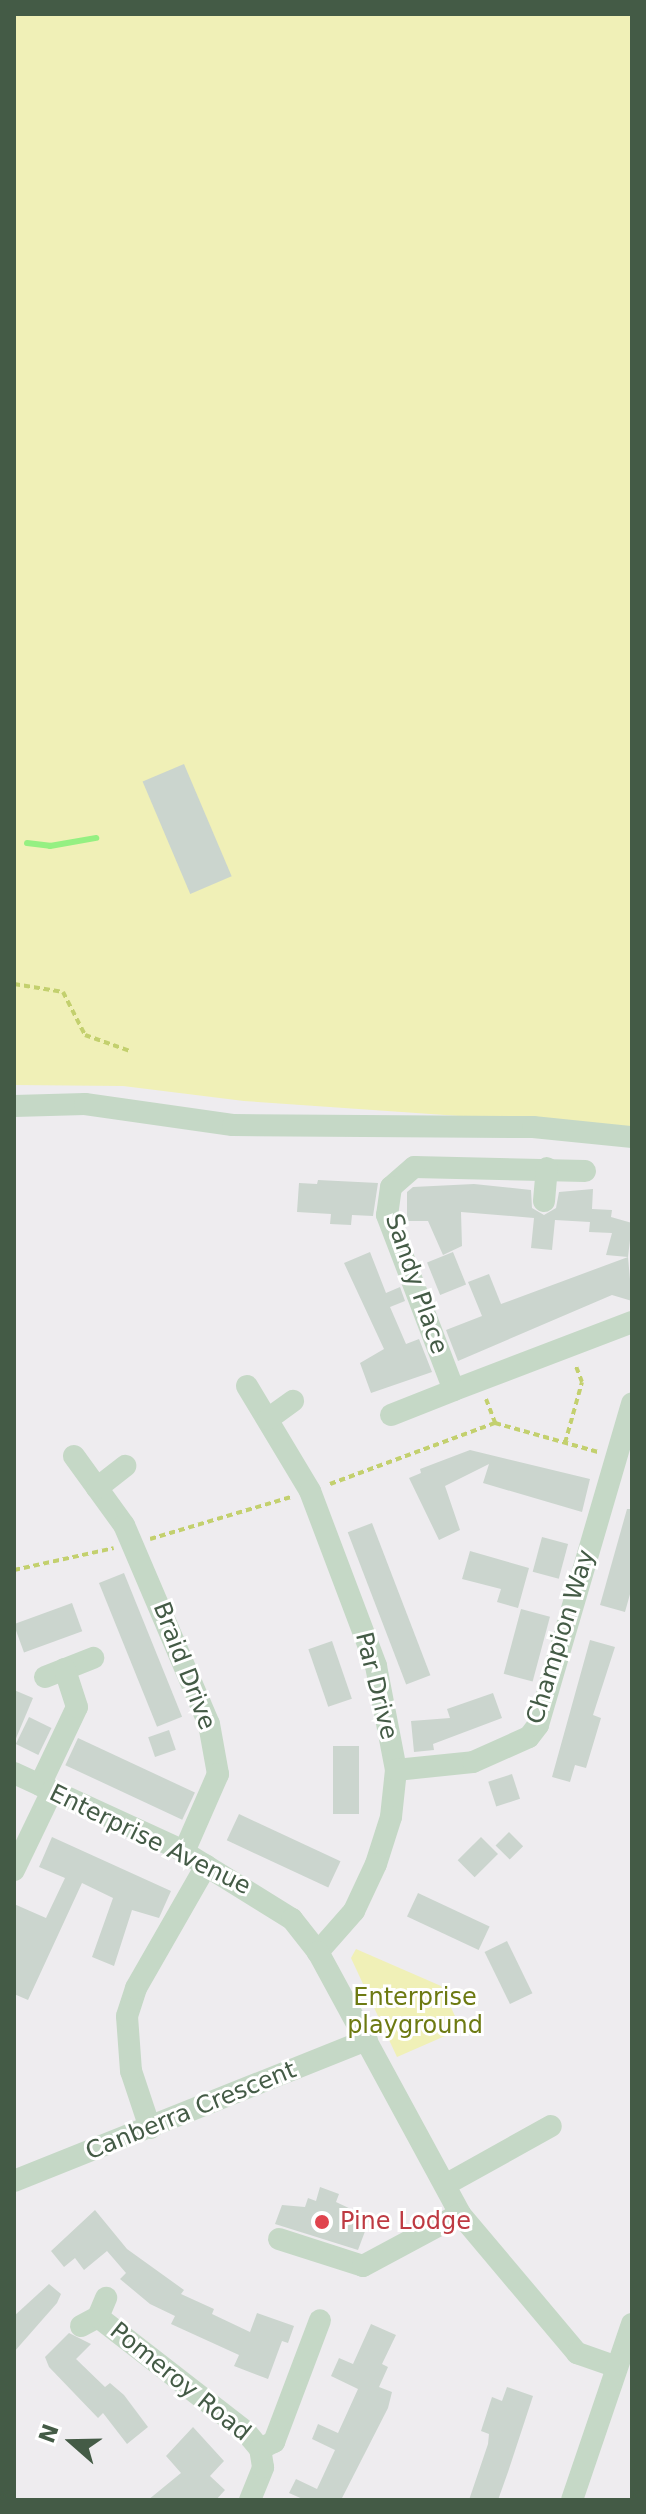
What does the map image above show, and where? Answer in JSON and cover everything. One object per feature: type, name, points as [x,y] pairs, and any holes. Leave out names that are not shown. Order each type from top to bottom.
[{"type":"street","points":[[14,1106],[85,1104],[233,1125],[533,1127],[632,1137]]},
{"type":"street","name":"Sandy Place","points":[[454,1390],[387,1215],[391,1187],[414,1167],[585,1171]]},
{"type":"street","points":[[544,1201],[547,1168]]},
{"type":"street","points":[[391,1415],[632,1322]]},
{"type":"street","name":"Par Drive","points":[[247,1386],[310,1491],[376,1666],[396,1770],[391,1817],[376,1864],[354,1911],[318,1952]]},
{"type":"street","points":[[268,1419],[293,1401]]},
{"type":"street","name":"Champion Way","points":[[396,1770],[473,1762],[529,1737],[538,1725],[632,1403]]},
{"type":"street","name":"Braid Drive","points":[[74,1456],[133,1544],[209,1724],[215,1752],[214,1791],[184,1852]]},
{"type":"street","points":[[97,1488],[125,1466]]},
{"type":"street","points":[[14,1870],[77,1707],[55,1673],[93,1658]]},
{"type":"street","name":"Enterprise Avenue","points":[[14,1773],[184,1852],[272,1904],[318,1952],[460,2214],[577,2353],[617,2367]]},
{"type":"street","points":[[150,2128],[131,2071],[127,2016],[136,1988],[206,1866]]},
{"type":"street","name":"Canberra Crescent","points":[[14,2181],[367,2040]]},
{"type":"street","points":[[445,2185],[551,2126]]},
{"type":"street","points":[[279,2239],[363,2266],[460,2214]]},
{"type":"street","name":"Pomeroy Road","points":[[95,2314],[245,2431],[260,2449],[263,2467],[250,2500]]},
{"type":"street","name":"Pomeroy Road","points":[[260,2449],[274,2442],[315,2359],[320,2320]]},
{"type":"street","points":[[572,2500],[632,2324]]},
{"type":"path","points":[[14,984],[63,992],[85,1035],[130,1051]]},
{"type":"path","points":[[565,1443],[582,1382],[568,1346]]},
{"type":"path","points":[[14,1570],[133,1544],[310,1491],[495,1423],[616,1457]]},
{"type":"green space","points":[[14,14],[632,14],[632,1128],[244,1101],[123,1086],[14,1085]]},
{"type":"green space","name":"Enterprise playground","points":[[356,1949],[441,1986],[461,2029],[397,2057],[351,1958]]},
{"type":"building","points":[[184,764],[232,876],[190,894],[143,782]]},
{"type":"building","points":[[318,1180],[378,1183],[373,1216],[352,1215],[351,1225],[330,1224],[331,1214],[297,1212],[299,1183],[317,1184]]},
{"type":"building","points":[[474,1184],[531,1190],[532,1208],[544,1215],[556,1208],[559,1192],[593,1189],[592,1209],[612,1210],[611,1217],[632,1223],[628,1257],[606,1255],[612,1233],[589,1232],[590,1222],[555,1220],[552,1250],[531,1248],[534,1218],[461,1212],[462,1246],[443,1255],[428,1221],[407,1221],[407,1192],[413,1187]]},
{"type":"building","points":[[370,1252],[386,1293],[400,1287],[405,1301],[390,1307],[406,1344],[419,1339],[432,1372],[371,1393],[360,1363],[384,1349],[344,1263]]},
{"type":"building","points":[[453,1252],[466,1284],[440,1295],[427,1262]]},
{"type":"building","points":[[628,1257],[632,1301],[612,1295],[458,1361],[446,1330],[482,1316],[468,1282],[489,1274],[501,1304]]},
{"type":"building","points":[[470,1450],[590,1479],[582,1512],[483,1483],[489,1464],[445,1486],[460,1530],[439,1540],[409,1478],[421,1473],[420,1469]]},
{"type":"building","points":[[627,1509],[632,1509],[632,1587],[625,1612],[600,1605]]},
{"type":"building","points":[[372,1523],[430,1675],[406,1684],[348,1532]]},
{"type":"building","points":[[542,1537],[568,1544],[559,1579],[533,1572]]},
{"type":"building","points":[[470,1551],[529,1568],[518,1608],[497,1602],[501,1589],[462,1579]]},
{"type":"building","points":[[124,1573],[182,1717],[157,1727],[99,1583]]},
{"type":"building","points":[[72,1603],[82,1631],[24,1652],[14,1624]]},
{"type":"building","points":[[521,1609],[550,1617],[533,1681],[504,1674]]},
{"type":"building","points":[[590,1640],[615,1647],[593,1715],[601,1718],[586,1768],[575,1765],[570,1782],[552,1777]]},
{"type":"building","points":[[332,1641],[352,1699],[328,1707],[308,1649]]},
{"type":"building","points":[[14,1690],[33,1698],[14,1743]]},
{"type":"building","points":[[493,1693],[502,1718],[433,1744],[434,1750],[414,1752],[411,1721],[450,1718],[447,1709]]},
{"type":"building","points":[[29,1717],[51,1728],[38,1755],[16,1744]]},
{"type":"building","points":[[169,1730],[176,1750],[155,1757],[148,1737]]},
{"type":"building","points":[[78,1738],[195,1793],[182,1820],[65,1765]]},
{"type":"building","points":[[333,1746],[359,1746],[359,1814],[333,1814]]},
{"type":"building","points":[[512,1774],[520,1799],[496,1806],[488,1782]]},
{"type":"building","points":[[239,1814],[341,1861],[328,1888],[227,1840]]},
{"type":"building","points":[[509,1832],[523,1846],[510,1860],[496,1845]]},
{"type":"building","points":[[52,1837],[171,1891],[159,1918],[132,1910],[114,1966],[92,1957],[113,1898],[82,1883],[28,2000],[14,1994],[14,1904],[46,1918],[65,1878],[39,1867]]},
{"type":"building","points":[[481,1837],[498,1854],[475,1877],[458,1860]]},
{"type":"building","points":[[418,1893],[490,1926],[479,1950],[407,1917]]},
{"type":"building","points":[[507,1941],[532,1993],[510,2004],[485,1952]]},
{"type":"building","name":"Pine Lodge","points":[[320,2187],[339,2194],[336,2202],[370,2218],[358,2250],[275,2224],[282,2205],[305,2207],[308,2198],[316,2201]]},
{"type":"building","points":[[95,2210],[127,2249],[184,2290],[181,2294],[214,2309],[212,2314],[250,2332],[257,2313],[294,2326],[288,2343],[282,2341],[268,2379],[234,2366],[239,2355],[171,2324],[175,2316],[150,2304],[120,2279],[126,2273],[107,2251],[84,2270],[75,2258],[64,2267],[51,2251]]},
{"type":"building","points":[[49,2284],[61,2294],[57,2303],[14,2352],[14,2316]]},
{"type":"building","points":[[371,2324],[396,2335],[382,2364],[388,2367],[379,2387],[392,2392],[388,2408],[341,2500],[305,2500],[289,2493],[296,2479],[317,2489],[335,2450],[312,2439],[318,2424],[338,2433],[358,2389],[331,2376],[339,2358],[353,2364]]},
{"type":"building","points":[[69,2333],[91,2344],[76,2359],[105,2387],[110,2383],[124,2395],[148,2427],[127,2444],[103,2413],[98,2418],[49,2367],[45,2357]]},
{"type":"building","points":[[507,2387],[533,2396],[508,2472],[498,2500],[469,2500],[488,2444],[489,2434],[481,2431],[492,2397],[502,2401]]},
{"type":"building","points":[[193,2427],[224,2461],[210,2476],[225,2490],[216,2500],[148,2500],[181,2473],[166,2456]]},
{"type":"waterway","points":[[27,843],[50,846],[96,838]]},
{"type":"place","name":"Pine Lodge","points":[[322,2222]]}]
